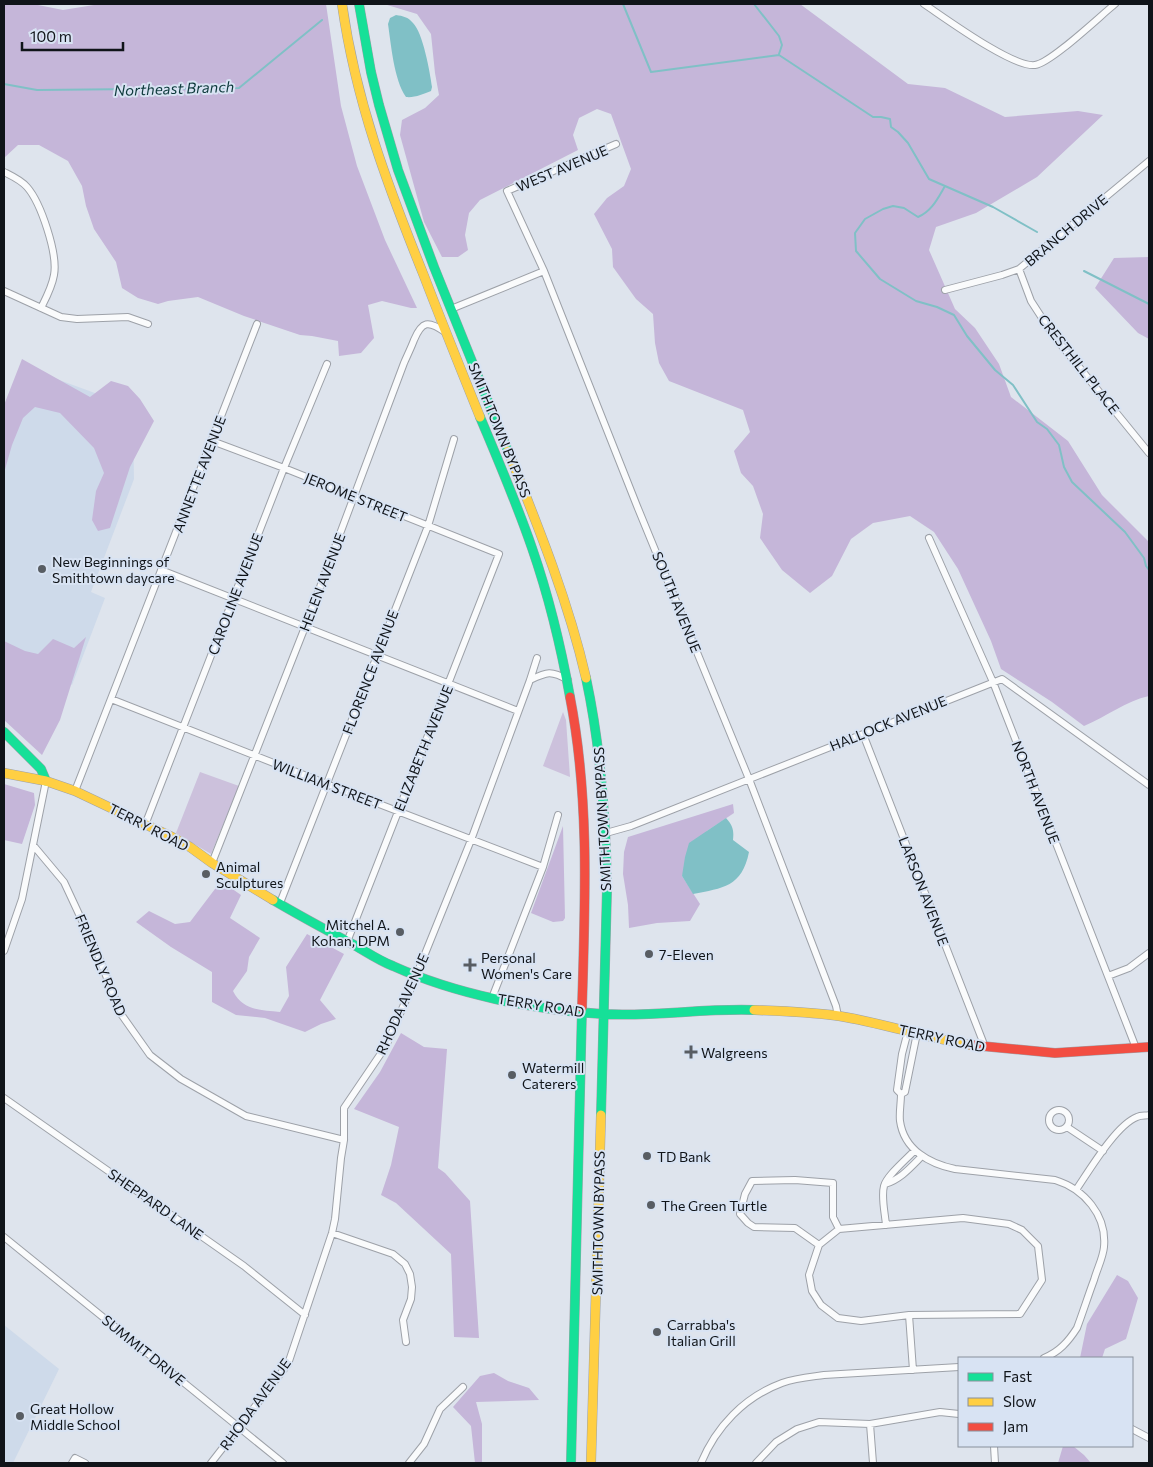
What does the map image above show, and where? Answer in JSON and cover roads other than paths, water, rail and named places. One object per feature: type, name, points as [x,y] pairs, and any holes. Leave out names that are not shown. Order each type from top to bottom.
[{"type":"main road","name":"SMITHTOWN BYPASS","points":[[342,4],[359,92],[374,144],[392,197],[532,548],[552,614],[568,680],[574,716],[581,770],[586,864],[570,1463]]},
{"type":"main road","name":"SMITHTOWN BYPASS","points":[[359,4],[369,63],[386,134],[413,213],[547,549],[570,614],[586,676],[596,728],[606,833],[607,889],[591,1463]]},
{"type":"main road","points":[[4,732],[41,769],[46,781]]},
{"type":"main road","name":"TERRY ROAD","points":[[4,772],[46,781],[76,791],[190,847],[212,863],[347,942],[392,966],[417,976],[492,998],[530,1006],[583,1013],[650,1014],[730,1009],[838,1016],[947,1041],[985,1047],[1055,1053],[1149,1048]]},
{"type":"street","points":[[924,4],[1002,54],[1018,62],[1035,65],[1050,58],[1115,4]]},
{"type":"street","name":"WEST AVENUE","points":[[508,191],[616,144]]},
{"type":"street","name":"BRANCH DRIVE","points":[[945,290],[1002,276],[1019,269],[1149,161]]},
{"type":"street","points":[[4,172],[26,186],[35,199],[48,233],[55,259],[54,276],[41,308]]},
{"type":"street","name":"SOUTH AVENUE","points":[[508,191],[544,272],[749,778],[838,1016]]},
{"type":"street","name":"CRESTHILL PLACE","points":[[1019,269],[1031,301],[1053,335],[1149,453]]},
{"type":"street","points":[[451,309],[544,272]]},
{"type":"street","points":[[4,291],[61,317],[78,319],[128,317],[148,324]]},
{"type":"street","name":"ANNETTE AVENUE","points":[[76,791],[257,324]]},
{"type":"street","name":"HELEN AVENUE","points":[[212,863],[305,627],[404,363],[419,329],[432,324],[446,333]]},
{"type":"street","name":"CAROLINE AVENUE","points":[[144,825],[284,468],[328,364]]},
{"type":"street","name":"FLORENCE AVENUE","points":[[280,903],[428,526],[454,439]]},
{"type":"street","name":"JEROME STREET","points":[[212,441],[499,554]]},
{"type":"street","name":"NORTH AVENUE","points":[[929,538],[993,682],[1136,1048]]},
{"type":"street","name":"ELIZABETH AVENUE","points":[[347,942],[499,554]]},
{"type":"street","points":[[161,570],[518,711]]},
{"type":"street","name":"RHODA AVENUE","points":[[211,1463],[288,1364],[332,1233],[344,1140],[344,1108],[386,1046],[417,976],[471,840],[537,658]]},
{"type":"street","points":[[530,680],[542,674],[551,673],[568,680]]},
{"type":"street","points":[[993,682],[1002,679],[1149,785]]},
{"type":"street","name":"HALLOCK AVENUE","points":[[606,833],[630,826],[993,682]]},
{"type":"street","name":"WILLIAM STREET","points":[[111,699],[542,867]]},
{"type":"street","name":"LARSON AVENUE","points":[[863,734],[985,1047]]},
{"type":"street","points":[[4,951],[22,899],[46,781]]},
{"type":"street","points":[[492,998],[542,867],[558,815]]},
{"type":"street","name":"FRIENDLY ROAD","points":[[34,846],[64,882],[98,955],[120,1014],[150,1055],[181,1078],[246,1116],[344,1140]]},
{"type":"street","points":[[1108,976],[1129,968],[1149,953]]},
{"type":"street","points":[[912,1032],[902,1054],[897,1090],[901,1094],[901,1124],[905,1136],[915,1150],[932,1163],[941,1166],[1055,1180],[1076,1190],[1089,1201],[1097,1213],[1102,1228],[1104,1246],[1100,1263],[1077,1328],[1060,1350],[1046,1357]]},
{"type":"street","points":[[901,1094],[905,1092],[912,1032]]},
{"type":"street","name":"SHEPPARD LANE","points":[[4,1098],[244,1266],[305,1315]]},
{"type":"street","points":[[1076,1190],[1102,1151],[1121,1129],[1137,1116],[1149,1115]]},
{"type":"street","points":[[1067,1127],[1102,1151]]},
{"type":"street","points":[[886,1225],[885,1184],[890,1176],[915,1150]]},
{"type":"street","points":[[885,1184],[893,1182],[902,1176],[922,1156]]},
{"type":"street","points":[[819,1245],[795,1228],[754,1227],[748,1223],[740,1214],[745,1194],[752,1181],[795,1180],[833,1183],[833,1217],[839,1229]]},
{"type":"street","points":[[963,1218],[1009,1224],[1022,1230],[1038,1246],[1042,1280],[1020,1314],[909,1315],[862,1321],[838,1318],[821,1305],[812,1291],[810,1274],[819,1245],[839,1229],[963,1218]]},
{"type":"street","points":[[332,1233],[393,1254],[404,1264],[410,1274],[412,1287],[403,1320],[406,1342]]},
{"type":"street","name":"SUMMIT DRIVE","points":[[4,1237],[284,1463]]},
{"type":"street","points":[[909,1315],[913,1370]]},
{"type":"street","points":[[701,1463],[721,1427],[738,1410],[754,1398],[783,1383],[824,1375],[958,1367]]},
{"type":"street","points":[[410,1463],[424,1444],[440,1409],[463,1387]]},
{"type":"street","points":[[756,1463],[776,1442],[797,1429],[819,1422],[870,1424],[940,1412],[958,1414]]},
{"type":"street","points":[[870,1424],[873,1463]]},
{"type":"street","points":[[1133,1430],[1149,1438]]},
{"type":"street","points":[[994,1447],[995,1463]]},
{"type":"street","points":[[73,1461],[85,1463]]},
{"type":"water","points":[[396,15],[411,21],[417,28],[423,44],[432,87],[431,91],[419,96],[406,97],[396,72],[388,24],[390,18]]},
{"type":"water","points":[[726,818],[732,828],[733,840],[749,852],[746,864],[742,872],[730,884],[693,894],[682,876],[689,843]]},
{"type":"waterway","name":"Northeast Branch","points":[[623,4],[651,72],[779,55],[873,117],[890,119],[891,127],[908,143],[929,179],[993,207],[1037,232]]},
{"type":"waterway","points":[[754,4],[779,36],[782,45],[779,54]]},
{"type":"waterway","name":"Northeast Branch","points":[[4,84],[37,90],[239,88],[322,20]]},
{"type":"waterway","points":[[945,186],[931,208],[918,217],[904,208],[893,206],[865,219],[855,233],[856,251],[880,279],[916,301],[937,307],[954,315],[967,336],[995,370],[1013,385],[1037,422],[1047,429],[1059,445],[1064,467],[1072,482],[1125,532],[1144,558],[1149,570]]},
{"type":"waterway","name":"Northeast Branch","points":[[1084,271],[1149,304]]},
{"type":"place","name":"New Beginnings of Smithtown daycare","points":[[42,569]]},
{"type":"place","name":"Animal Sculptures","points":[[206,874]]},
{"type":"place","name":"Mitchel A. Kohan, DPM","points":[[400,932]]},
{"type":"place","name":"7-Eleven","points":[[649,954]]},
{"type":"place","name":"Personal Women's Care","points":[[470,965]]},
{"type":"place","name":"Walgreens","points":[[691,1052]]},
{"type":"place","name":"Watermill Caterers","points":[[512,1075]]},
{"type":"place","name":"TD Bank","points":[[647,1156]]},
{"type":"place","name":"The Green Turtle","points":[[651,1205]]},
{"type":"place","name":"Carrabba's Italian Grill","points":[[657,1332]]},
{"type":"place","name":"Great Hollow Middle School","points":[[20,1416]]}]
